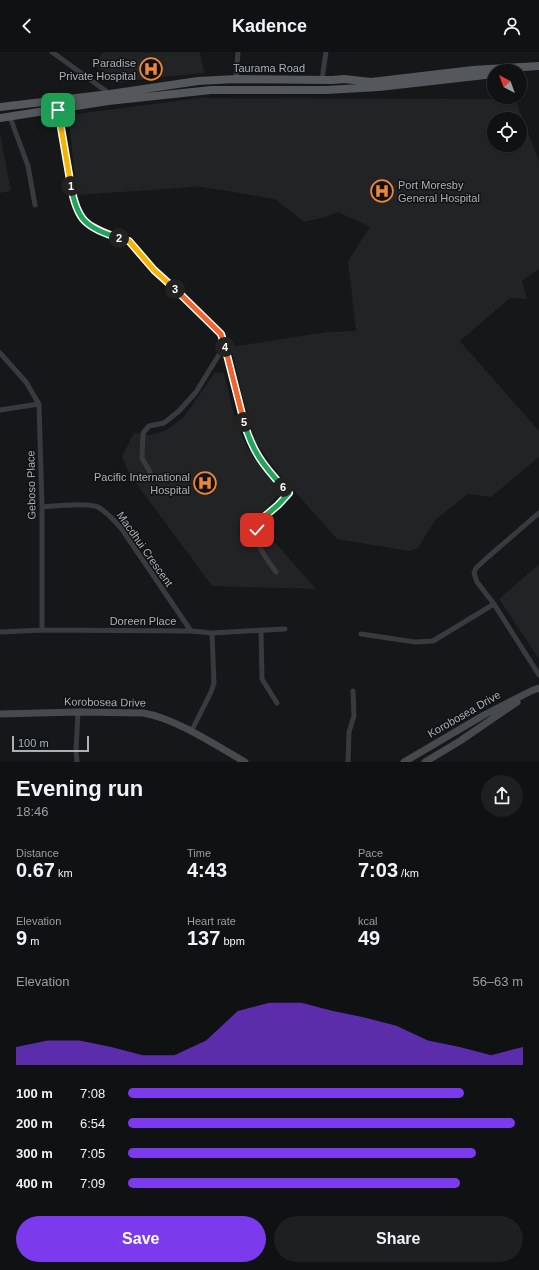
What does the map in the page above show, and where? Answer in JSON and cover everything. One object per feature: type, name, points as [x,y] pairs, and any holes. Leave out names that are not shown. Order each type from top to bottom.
[{"type":"main road","name":"Taurama Road","points":[[0,108],[198,81],[236,79],[344,79],[371,82],[473,70],[539,66]]},
{"type":"main road","points":[[527,71],[539,70]]},
{"type":"main road","name":"Taurama Road","points":[[0,118],[108,101],[211,90],[326,90],[379,87],[487,75]]},
{"type":"main road","name":"Korobosea Drive","points":[[404,762],[484,715],[538,688]]},
{"type":"main road","name":"Korobosea Drive","points":[[425,762],[460,741],[538,688]]},
{"type":"main road","name":"Korobosea Drive","points":[[0,714],[78,712],[152,715],[191,732],[245,762]]},
{"type":"street","points":[[52,52],[110,94]]},
{"type":"street","points":[[236,79],[238,52]]},
{"type":"street","points":[[322,79],[326,52]]},
{"type":"street","points":[[53,101],[58,110],[72,194],[79,214],[85,222],[95,229],[129,241],[154,270],[221,334],[251,443],[256,454],[265,467],[289,493],[264,517],[257,530],[258,544],[262,554],[276,572]]},
{"type":"street","points":[[10,117],[28,166],[35,205]]},
{"type":"street","points":[[150,472],[142,458],[143,433],[148,426],[164,423],[179,411],[196,392],[225,345]]},
{"type":"street","name":"Geboso Place","points":[[0,353],[26,382],[39,404],[42,507],[42,630]]},
{"type":"street","points":[[0,410],[39,404]]},
{"type":"street","name":"Macdhui Crescent","points":[[42,507],[74,505],[96,506],[108,514],[121,528],[191,631]]},
{"type":"street","points":[[539,513],[476,568],[474,573],[480,585],[494,604],[539,675]]},
{"type":"street","points":[[361,634],[415,642],[433,641],[494,604]]},
{"type":"street","name":"Doreen Place","points":[[0,632],[42,630],[191,631],[212,633],[285,629]]},
{"type":"street","points":[[261,630],[262,679],[277,703]]},
{"type":"street","points":[[191,732],[214,683],[212,633]]},
{"type":"street","points":[[348,762],[349,732],[354,716],[353,691]]},
{"type":"street","points":[[77,762],[76,751],[78,712]]},
{"type":"shaded area","name":"Paradise Private Hospital","points":[[104,52],[200,52],[204,73],[119,83],[93,64]]},
{"type":"shaded area","points":[[199,98],[487,99],[487,104],[517,104],[520,112],[487,112],[487,152],[527,152],[527,130],[539,161],[539,269],[522,281],[527,299],[510,298],[460,341],[539,431],[539,457],[491,497],[468,494],[435,520],[418,548],[409,551],[337,539],[279,474],[256,443],[245,406],[231,347],[327,332],[356,331],[348,261],[370,227],[338,212],[304,222],[275,199],[196,186],[77,195],[68,115]]},
{"type":"shaded area","points":[[0,133],[11,191],[0,193]]},
{"type":"shaded area","name":"Pacific International Hospital","points":[[215,372],[224,373],[235,419],[247,448],[281,491],[256,521],[316,589],[212,586],[130,475],[122,457],[134,433],[151,435],[165,431],[184,417]]},
{"type":"shaded area","points":[[539,564],[539,659],[499,599]]},
{"type":"place","name":"Paradise Private Hospital","points":[[151,69]]},
{"type":"place","name":"Port Moresby General Hospital","points":[[382,191]]},
{"type":"place","name":"Pacific International Hospital","points":[[205,483]]},
{"type":"route","points":[[58,110],[72,194],[79,214],[85,222],[95,229],[129,241],[154,270],[221,334],[251,443],[256,454],[265,467],[289,493],[264,517],[257,530]]}]
